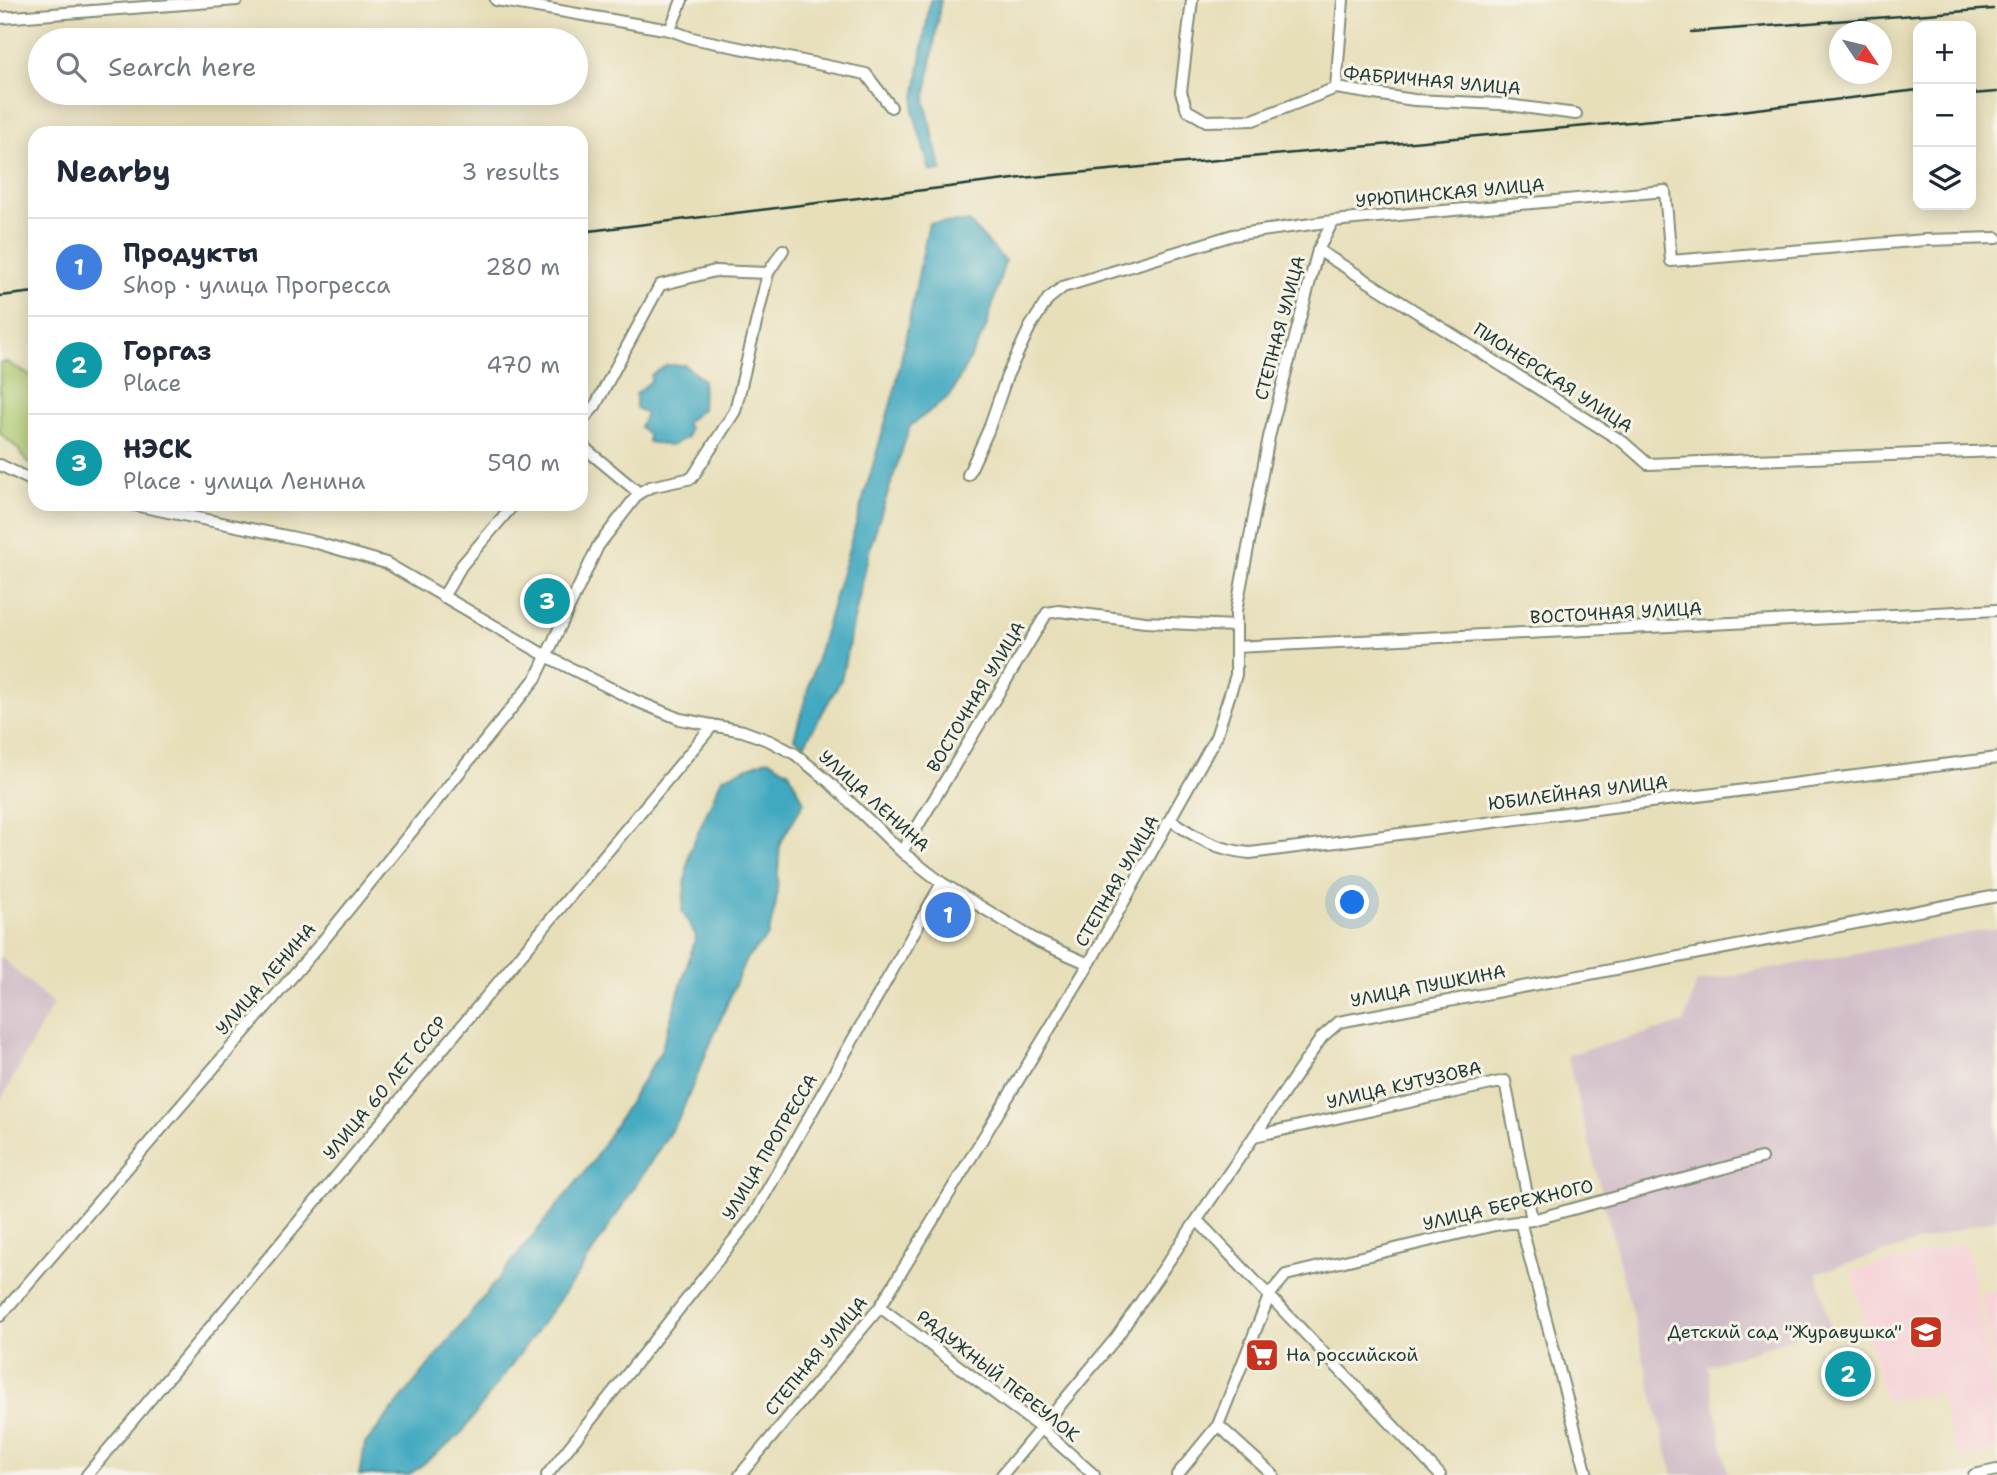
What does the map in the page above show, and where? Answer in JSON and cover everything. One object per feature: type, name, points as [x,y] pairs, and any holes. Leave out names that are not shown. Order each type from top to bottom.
[{"type":"street","points":[[0,18],[237,0]]},
{"type":"street","points":[[496,0],[670,30],[692,38],[866,74],[891,107]]},
{"type":"street","points":[[670,30],[682,0]]},
{"type":"street","name":"ФАБРИЧНАЯ УЛИЦА","points":[[1192,0],[1181,92],[1187,110],[1206,121],[1253,120],[1336,88],[1414,100],[1500,104],[1576,114]]},
{"type":"street","points":[[1336,88],[1343,0]]},
{"type":"street","name":"УРЮПИНСКАЯ УЛИЦА","points":[[968,475],[988,431],[1007,376],[1030,327],[1048,299],[1063,288],[1233,235],[1333,220],[1665,191],[1671,261],[1925,240],[1997,238]]},
{"type":"street","name":"СТЕПНАЯ УЛИЦА","points":[[740,1475],[880,1307],[1089,964],[1172,821],[1216,737],[1236,675],[1235,626],[1269,437],[1318,250],[1333,220]]},
{"type":"street","points":[[588,451],[639,493],[650,487],[692,478],[735,411],[755,337],[768,273],[783,250]]},
{"type":"street","name":"ПИОНЕРСКАЯ УЛИЦА","points":[[1318,250],[1623,442],[1648,464],[1997,452]]},
{"type":"street","points":[[588,414],[595,406],[660,285],[715,271],[768,273]]},
{"type":"street","points":[[0,465],[28,479]]},
{"type":"street","name":"УЛИЦА ЛЕНИНА","points":[[0,1316],[323,942],[536,678],[548,657],[558,629],[575,600],[598,546],[639,493]]},
{"type":"street","name":"УЛИЦА ЛЕНИНА","points":[[162,511],[335,548],[386,563],[548,657],[634,700],[680,719],[743,731],[794,754],[828,781],[902,852],[942,883],[1039,942],[1089,964]]},
{"type":"street","points":[[443,597],[462,565],[508,511]]},
{"type":"street","name":"ВОСТОЧНАЯ УЛИЦА","points":[[1236,647],[1997,610]]},
{"type":"street","name":"ВОСТОЧНАЯ УЛИЦА","points":[[902,852],[1047,614],[1059,611],[1145,622],[1235,626]]},
{"type":"street","name":"УЛИЦА 60 ЛЕТ СССР","points":[[87,1475],[713,725]]},
{"type":"street","name":"ЮБИЛЕЙНАЯ УЛИЦА","points":[[1172,821],[1206,844],[1226,851],[1250,853],[1997,758]]},
{"type":"street","name":"УЛИЦА ПРОГРЕССА","points":[[547,1475],[752,1217],[942,883]]},
{"type":"street","name":"УЛИЦА ПУШКИНА","points":[[1002,1475],[1116,1338],[1322,1037],[1339,1022],[1997,895]]},
{"type":"street","name":"УЛИЦА КУТУЗОВА","points":[[1254,1136],[1505,1081],[1532,1220]]},
{"type":"street","name":"УЛИЦА БЕРЕЖНОГО","points":[[1270,1294],[1286,1275],[1532,1220],[1761,1158]]},
{"type":"street","points":[[1197,1220],[1440,1475]]},
{"type":"street","points":[[1520,1222],[1587,1475]]},
{"type":"street","points":[[1177,1475],[1218,1425],[1270,1294]]},
{"type":"street","name":"РАДУЖНЫЙ ПЕРЕУЛОК","points":[[880,1307],[1042,1429],[1094,1475]]},
{"type":"street","points":[[1218,1425],[1273,1475]]},
{"type":"street","points":[[1974,1475],[1997,1470]]},
{"type":"shaded area","points":[[1997,928],[1997,1218],[1817,1273],[1830,1327],[1707,1366],[1728,1475],[1673,1475],[1567,1055],[1684,1023],[1697,982]]},
{"type":"shaded area","points":[[0,956],[53,1004],[0,1102]]},
{"type":"shaded area","name":"Детский сад \"Журавушка\"","points":[[1966,1243],[1997,1395],[1997,1450],[1958,1460],[1939,1393],[1885,1401],[1852,1271]]},
{"type":"shaded area","points":[[1997,1289],[1997,1388],[1981,1292]]},
{"type":"green space","points":[[6,362],[28,374],[28,463],[17,448],[0,433],[0,363]]},
{"type":"water","points":[[930,0],[941,0],[925,102],[942,171],[930,171],[913,111]]},
{"type":"water","points":[[969,222],[1005,261],[986,328],[950,396],[910,426],[870,547],[841,680],[804,745],[794,738],[895,389],[929,223]]},
{"type":"water","points":[[667,365],[685,365],[703,380],[702,409],[685,423],[689,428],[687,437],[671,446],[648,442],[648,435],[640,427],[646,414],[636,408],[636,394],[651,381],[651,375]]},
{"type":"water","points":[[768,759],[789,772],[804,802],[780,843],[776,903],[768,936],[746,959],[679,1118],[579,1273],[460,1435],[409,1475],[359,1475],[365,1444],[591,1164],[661,1051],[696,936],[682,911],[689,853],[722,778]]},
{"type":"railway","points":[[1691,32],[1993,9]]},
{"type":"railway","points":[[588,231],[1022,178],[1706,115],[1913,91]]},
{"type":"railway","points":[[1976,94],[1997,92]]},
{"type":"railway","points":[[0,296],[28,293]]},
{"type":"place","name":"НЭСК","points":[[547,601]]},
{"type":"place","name":"Продукты","points":[[948,915]]},
{"type":"place","name":"Детский сад \"Журавушка\"","points":[[1926,1332]]},
{"type":"place","name":"На российской","points":[[1262,1355]]},
{"type":"place","name":"Горгаз","points":[[1848,1374]]}]
